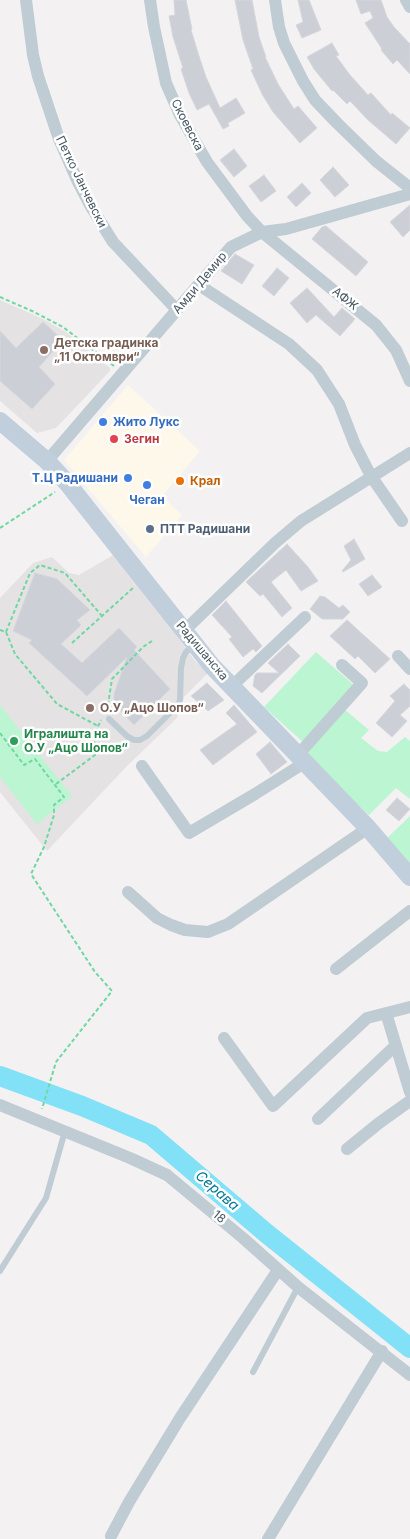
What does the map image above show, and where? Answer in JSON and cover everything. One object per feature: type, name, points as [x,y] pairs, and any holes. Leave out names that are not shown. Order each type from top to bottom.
[{"type":"street","name":"Петко Јанчевски","points":[[26,0],[32,55],[59,140],[78,182],[113,242],[177,310]]},
{"type":"street","name":"Скоевска","points":[[150,0],[166,83],[180,115],[207,162],[247,216],[262,232]]},
{"type":"street","points":[[275,0],[279,27],[284,43],[302,81],[315,100],[376,161],[410,188]]},
{"type":"street","points":[[406,0],[410,7]]},
{"type":"street","name":"Амди Демир","points":[[47,461],[231,246],[262,232],[286,229],[410,194]]},
{"type":"street","name":"АФЖ","points":[[262,232],[376,325],[396,350],[410,381]]},
{"type":"street","points":[[199,285],[289,344],[317,370],[339,404],[355,445],[371,476],[402,521]]},
{"type":"street","name":"Радишанска","points":[[0,421],[47,461],[68,484],[144,578],[189,638],[232,687],[368,828],[410,876]]},
{"type":"street","points":[[189,638],[275,543],[301,521],[410,453]]},
{"type":"street","points":[[232,687],[305,617]]},
{"type":"street","points":[[398,656],[410,669]]},
{"type":"street","points":[[142,766],[189,833],[255,794],[301,759],[362,683],[342,665]]},
{"type":"street","points":[[128,892],[157,918],[171,925],[186,930],[208,932],[228,924],[368,828]]},
{"type":"street","points":[[336,968],[410,912]]},
{"type":"street","points":[[224,1038],[273,1106],[367,1018],[410,1007]]},
{"type":"street","points":[[386,1013],[394,1046],[410,1092]]},
{"type":"street","points":[[318,1119],[394,1046]]},
{"type":"street","points":[[347,1150],[379,1123],[410,1101]]},
{"type":"street","name":"18","points":[[0,1105],[167,1175],[243,1238],[298,1287],[345,1325],[382,1351],[410,1375]]},
{"type":"street","points":[[111,1536],[169,1434],[278,1270]]},
{"type":"street","points":[[268,1539],[382,1351]]},
{"type":"lane","points":[[109,719],[128,738],[140,740],[147,736],[180,700],[181,668],[189,638]]},
{"type":"lane","points":[[0,1271],[46,1198],[65,1131]]},
{"type":"lane","points":[[253,1372],[298,1287]]},
{"type":"path","points":[[0,298],[32,311],[62,327],[122,372]]},
{"type":"path","points":[[0,528],[68,484]]},
{"type":"path","points":[[98,726],[57,704],[15,654],[6,632],[30,573],[40,565],[65,573],[102,616]]},
{"type":"path","points":[[72,643],[144,578]]},
{"type":"path","points":[[0,630],[6,632]]},
{"type":"path","points":[[105,712],[108,706],[112,679],[143,647],[152,641]]},
{"type":"path","points":[[56,784],[95,755],[94,735],[101,719]]},
{"type":"path","points":[[0,733],[24,765],[35,759],[56,784],[64,797],[54,805],[54,815],[44,847],[31,874],[95,972],[112,991],[56,1062],[39,1120]]},
{"type":"shaded area","name":"Детска градинка „11 Октомври“","points":[[0,300],[43,319],[66,332],[110,368],[110,371],[56,428],[37,433],[0,401]]},
{"type":"shaded area","name":"Т.Ц Радишани","points":[[128,385],[200,451],[162,496],[182,515],[146,557],[64,460]]},
{"type":"shaded area","name":"О.У „Ацо Шопов“","points":[[115,554],[126,566],[195,661],[209,672],[184,697],[177,718],[126,767],[47,851],[0,792],[0,598],[33,563],[52,557],[69,573],[79,575]]},
{"type":"green space","points":[[316,652],[355,686],[304,743],[264,707]]},
{"type":"green space","name":"Игралишта на О.У „Ацо Шопов“","points":[[0,705],[72,796],[37,824],[0,777]]},
{"type":"green space","points":[[344,709],[369,730],[361,738],[378,751],[387,752],[405,737],[410,741],[410,799],[396,788],[369,815],[305,756]]},
{"type":"green space","points":[[410,816],[410,866],[385,840]]},
{"type":"building","points":[[174,0],[186,0],[191,30],[199,56],[220,108],[236,98],[245,113],[228,123],[229,126],[223,129],[209,104],[197,110],[189,93],[181,69],[183,68],[173,37],[169,16],[175,15]]},
{"type":"building","points":[[235,0],[252,0],[265,57],[278,84],[294,109],[298,106],[317,128],[300,143],[273,112],[251,70],[253,69],[243,40]]},
{"type":"building","points":[[298,0],[309,0],[321,30],[302,38],[296,25],[303,22]]},
{"type":"building","points":[[356,0],[381,0],[387,17],[410,44],[410,74],[397,60],[393,64],[381,50],[365,23],[373,18],[370,11],[361,14]]},
{"type":"building","points":[[332,43],[339,55],[336,56],[368,95],[371,93],[391,115],[392,113],[410,128],[396,144],[368,120],[350,101],[347,104],[332,91],[314,69],[307,57]]},
{"type":"building","points":[[234,149],[247,166],[234,177],[220,160]]},
{"type":"building","points":[[333,167],[349,185],[335,197],[320,180]]},
{"type":"building","points":[[264,175],[276,191],[261,202],[249,186]]},
{"type":"building","points":[[302,183],[311,193],[296,207],[287,197]]},
{"type":"building","points":[[410,205],[410,230],[403,237],[390,222]]},
{"type":"building","points":[[326,226],[368,262],[356,276],[312,239],[322,227]]},
{"type":"building","points":[[235,254],[254,265],[242,284],[221,271]]},
{"type":"building","points":[[277,268],[289,278],[274,296],[262,286]]},
{"type":"building","points":[[307,288],[334,317],[342,308],[355,319],[340,336],[316,315],[307,323],[290,303]]},
{"type":"building","points":[[43,322],[63,340],[39,367],[55,384],[32,409],[0,381],[0,331],[16,348]]},
{"type":"building","points":[[354,539],[365,559],[343,572],[351,560],[344,546]]},
{"type":"building","points":[[287,544],[318,581],[301,591],[286,570],[271,582],[292,608],[282,617],[263,594],[260,596],[246,582]]},
{"type":"building","points":[[35,573],[57,579],[90,610],[77,620],[81,625],[61,644],[82,663],[119,628],[137,647],[134,650],[170,689],[134,725],[114,703],[114,694],[127,657],[87,696],[29,643],[32,640],[13,631]]},
{"type":"building","points":[[372,575],[382,587],[368,596],[359,584]]},
{"type":"building","points":[[320,596],[325,597],[339,608],[343,605],[350,612],[343,619],[322,619],[310,609]]},
{"type":"building","points":[[226,601],[262,646],[256,652],[253,649],[243,657],[229,639],[232,637],[212,615]]},
{"type":"building","points":[[347,620],[390,659],[375,673],[358,656],[355,659],[330,636]]},
{"type":"building","points":[[288,644],[300,656],[262,693],[253,686],[255,675],[257,673],[279,673],[268,663]]},
{"type":"building","points":[[207,683],[224,700],[208,711],[191,696]]},
{"type":"building","points":[[404,684],[410,690],[410,706],[400,715],[407,721],[392,737],[376,723],[395,701],[390,696]]},
{"type":"building","points":[[234,705],[257,732],[213,765],[200,750],[237,724],[226,713]]},
{"type":"building","points":[[270,742],[287,762],[271,774],[256,754]]},
{"type":"building","points":[[397,798],[410,809],[399,821],[386,810]]},
{"type":"waterway","name":"Серава","points":[[0,1076],[82,1106],[151,1135],[266,1233],[410,1348]]},
{"type":"place","name":"Детска градинка „11 Октомври“","points":[[44,350]]},
{"type":"place","name":"Жито Лукс","points":[[103,422]]},
{"type":"place","name":"Зегин","points":[[114,439]]},
{"type":"place","name":"Т.Ц Радишани","points":[[128,478]]},
{"type":"place","name":"Крал","points":[[180,481]]},
{"type":"place","name":"Чеган","points":[[147,485]]},
{"type":"place","name":"ПТТ Радишани","points":[[150,529]]},
{"type":"place","name":"О.У „Ацо Шопов“","points":[[90,708]]},
{"type":"place","name":"Игралишта на О.У „Ацо Шопов“","points":[[14,741]]}]
